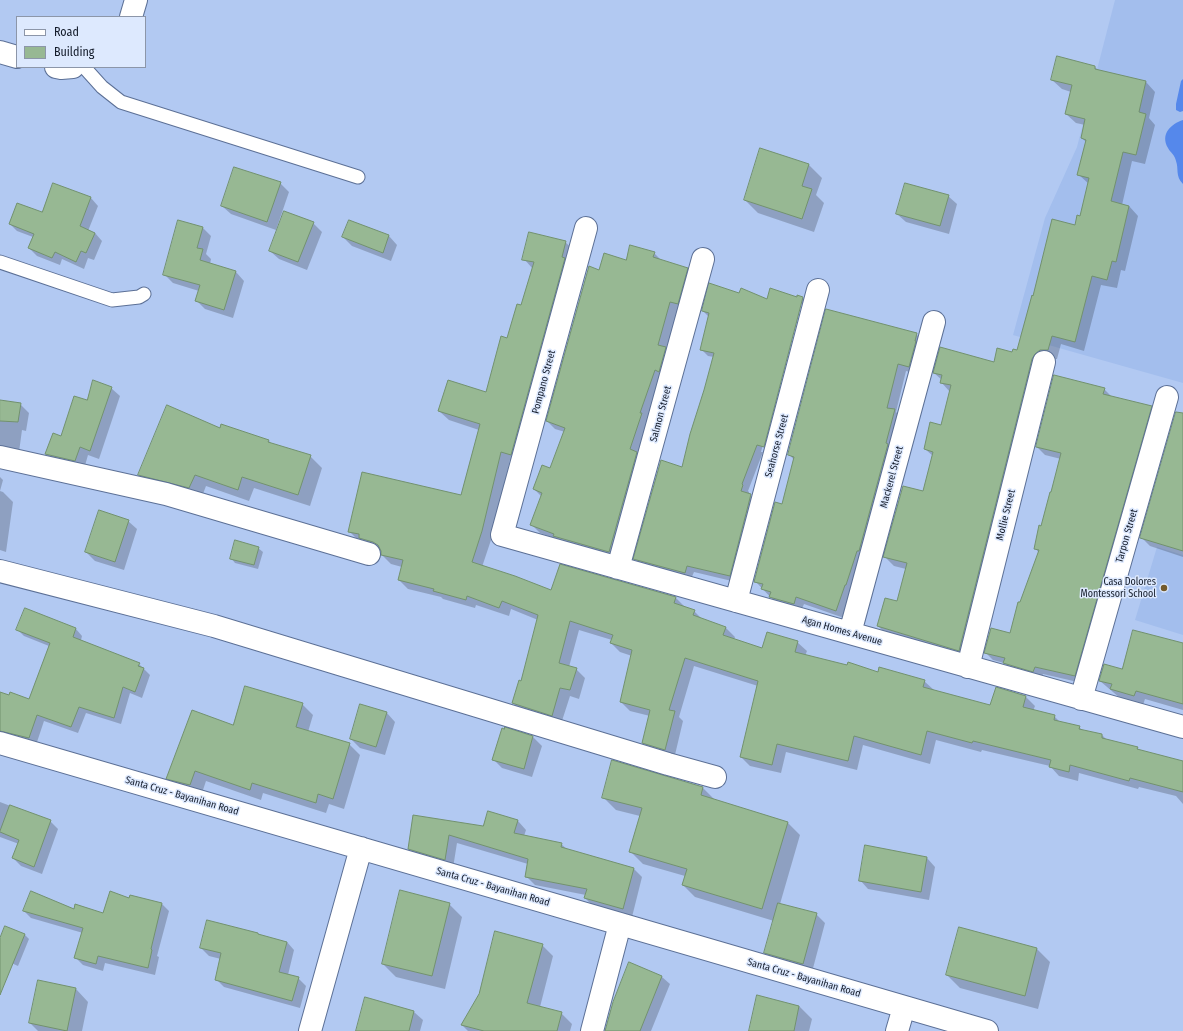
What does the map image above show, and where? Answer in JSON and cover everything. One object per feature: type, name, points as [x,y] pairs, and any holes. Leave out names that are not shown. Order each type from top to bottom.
[{"type":"street","points":[[131,16],[136,0]]},
{"type":"street","points":[[0,52],[16,57]]},
{"type":"street","name":"Pompano Street","points":[[502,535],[586,228]]},
{"type":"street","name":"Salmon Street","points":[[618,568],[703,259]]},
{"type":"street","name":"Seahorse Street","points":[[736,601],[818,290]]},
{"type":"street","name":"Mackerel Street","points":[[850,633],[934,322]]},
{"type":"street","name":"Mollie Street","points":[[968,667],[1044,362]]},
{"type":"street","name":"Tarpon Street","points":[[1081,698],[1167,397]]},
{"type":"street","points":[[0,457],[166,494],[369,554]]},
{"type":"street","name":"Agan Homes Avenue","points":[[502,535],[1183,727]]},
{"type":"street","points":[[0,571],[214,626],[715,777]]},
{"type":"street","name":"Santa Cruz - Bayanihan Road","points":[[0,743],[986,1031]]},
{"type":"street","points":[[310,1031],[361,848]]},
{"type":"street","points":[[592,1031],[620,924]]},
{"type":"street","points":[[897,1031],[904,1007]]},
{"type":"lane","points":[[85,68],[102,86],[121,102],[358,177]]},
{"type":"lane","points":[[0,262],[112,300],[140,297],[144,294]]},
{"type":"shaded area","points":[[1115,0],[1183,0],[1183,383],[1013,335],[1045,218],[1077,147]]},
{"type":"shaded area","name":"Casa Dolores Montessori School","points":[[1157,547],[1183,555],[1183,635],[1135,620]]},
{"type":"water","points":[[1183,79],[1183,111],[1180,112],[1176,110],[1176,104],[1181,81]]},
{"type":"water","points":[[1183,120],[1183,184],[1178,175],[1174,155],[1168,148],[1165,138],[1168,130],[1174,124]]},
{"type":"building","points":[[1057,56],[1095,66],[1095,69],[1146,81],[1139,112],[1146,114],[1136,155],[1123,152],[1111,201],[1129,206],[1116,262],[1112,261],[1107,280],[1092,276],[1075,342],[1052,336],[1048,350],[1040,350],[1032,359],[959,651],[877,626],[885,598],[897,601],[907,563],[883,557],[903,486],[923,491],[933,452],[924,449],[930,422],[941,425],[951,385],[940,383],[942,375],[933,373],[940,347],[994,362],[997,348],[1012,352],[1013,349],[1017,350],[1032,295],[1033,296],[1052,219],[1075,225],[1077,215],[1080,216],[1089,178],[1077,175],[1086,140],[1081,138],[1085,119],[1065,114],[1072,85],[1051,80]]},
{"type":"building","points":[[760,148],[809,164],[802,186],[812,189],[802,219],[744,200]]},
{"type":"building","points":[[234,167],[281,182],[267,222],[221,206]]},
{"type":"building","points":[[53,183],[91,197],[80,226],[95,233],[86,253],[81,251],[76,262],[55,252],[52,258],[28,248],[34,234],[9,224],[17,203],[42,212]]},
{"type":"building","points":[[905,183],[949,195],[940,226],[896,214]]},
{"type":"building","points":[[284,211],[314,222],[298,262],[269,251]]},
{"type":"building","points":[[178,220],[203,227],[197,248],[203,249],[200,260],[236,271],[224,310],[195,301],[200,285],[163,275]]},
{"type":"building","points":[[349,220],[389,235],[383,253],[342,237]]},
{"type":"building","points":[[529,232],[566,241],[562,257],[565,258],[511,455],[501,452],[482,531],[472,562],[551,590],[560,564],[676,597],[674,603],[695,610],[693,615],[726,627],[723,635],[762,648],[767,632],[798,641],[795,652],[847,665],[848,662],[878,672],[879,667],[925,680],[923,687],[990,705],[996,687],[1026,696],[1023,707],[1055,715],[1054,720],[1080,726],[1079,729],[1102,734],[1102,738],[1183,761],[1183,792],[1130,778],[1129,781],[1070,765],[1069,772],[1049,767],[1051,760],[973,741],[972,743],[927,731],[921,755],[854,736],[848,761],[777,744],[772,765],[740,757],[758,681],[685,658],[669,710],[675,711],[665,750],[642,743],[650,710],[620,702],[632,650],[610,643],[613,635],[570,621],[559,663],[577,668],[570,690],[560,688],[552,716],[512,703],[519,680],[521,681],[538,615],[502,601],[499,608],[467,596],[466,600],[433,591],[434,589],[398,580],[403,560],[381,555],[378,545],[359,538],[359,534],[348,532],[362,472],[461,495],[480,424],[438,411],[448,380],[486,392],[501,336],[507,338],[517,304],[521,305],[534,262],[522,260]]},
{"type":"building","points":[[630,245],[655,252],[653,257],[688,268],[678,304],[670,302],[658,345],[666,347],[659,372],[655,370],[640,413],[642,413],[630,449],[637,452],[609,552],[553,536],[554,534],[530,525],[542,493],[533,489],[542,465],[550,468],[565,428],[546,421],[589,266],[599,270],[604,253],[626,260]]},
{"type":"building","points":[[709,283],[739,293],[741,288],[767,299],[770,288],[797,297],[797,295],[803,297],[764,447],[757,445],[742,484],[741,491],[751,494],[730,576],[687,566],[685,573],[633,559],[661,460],[682,467],[690,434],[704,390],[714,353],[700,350],[709,313],[702,311]]},
{"type":"building","points":[[826,309],[917,333],[909,367],[898,364],[887,408],[895,409],[886,443],[888,444],[859,551],[857,551],[836,611],[796,597],[794,604],[769,597],[771,592],[761,589],[763,584],[754,582],[775,502],[782,504],[794,457],[788,455]]},
{"type":"building","points":[[1054,375],[1105,388],[1103,394],[1152,406],[1075,676],[1035,667],[1033,672],[1003,663],[1005,658],[984,653],[991,628],[1010,633],[1018,602],[1020,602],[1039,550],[1034,549],[1039,525],[1041,526],[1061,453],[1036,447]]},
{"type":"building","points":[[93,380],[112,387],[90,451],[80,447],[75,461],[45,454],[53,433],[61,436],[74,396],[87,400]]},
{"type":"building","points":[[0,400],[21,403],[18,422],[0,421]]},
{"type":"building","points":[[167,405],[220,428],[221,424],[269,440],[268,442],[311,455],[298,495],[242,477],[238,490],[195,475],[189,488],[138,475]]},
{"type":"building","points":[[1176,412],[1183,413],[1183,551],[1140,538]]},
{"type":"building","points":[[99,510],[129,520],[115,562],[85,552]]},
{"type":"building","points":[[235,540],[259,547],[254,565],[230,559]]},
{"type":"building","points":[[25,608],[76,628],[73,637],[140,663],[138,666],[144,668],[135,692],[123,687],[114,718],[79,707],[71,727],[37,715],[29,738],[0,731],[0,692],[9,695],[10,692],[29,699],[50,643],[16,630]]},
{"type":"building","points":[[1133,630],[1183,643],[1183,704],[1136,691],[1134,696],[1110,689],[1112,684],[1099,681],[1104,664],[1122,669]]},
{"type":"building","points":[[245,686],[303,703],[296,727],[350,743],[333,799],[318,794],[316,803],[252,783],[250,790],[195,771],[190,785],[166,779],[192,710],[233,725]]},
{"type":"building","points":[[360,704],[387,712],[376,747],[350,739]]},
{"type":"building","points":[[505,727],[533,736],[524,769],[492,760],[502,728],[504,729]]},
{"type":"building","points":[[612,760],[703,787],[701,795],[788,822],[762,909],[682,885],[687,869],[629,852],[642,808],[602,798]]},
{"type":"building","points":[[10,805],[51,820],[34,867],[12,858],[19,840],[0,832]]},
{"type":"building","points":[[488,811],[518,820],[514,833],[562,843],[561,847],[634,868],[623,909],[584,898],[587,889],[525,877],[528,859],[449,835],[445,860],[408,849],[413,815],[483,826]]},
{"type":"building","points":[[865,845],[927,857],[921,892],[859,881]]},
{"type":"building","points":[[400,890],[450,903],[432,976],[382,964]]},
{"type":"building","points":[[31,891],[74,909],[75,904],[103,913],[110,891],[129,898],[130,895],[162,903],[148,968],[98,956],[96,964],[74,958],[83,928],[23,911]]},
{"type":"building","points":[[778,903],[817,913],[803,964],[764,953]]},
{"type":"building","points":[[207,920],[287,942],[279,972],[299,977],[292,1001],[215,980],[221,953],[200,948]]},
{"type":"building","points":[[5,926],[25,934],[0,995],[0,938]]},
{"type":"building","points":[[959,927],[1037,948],[1025,996],[946,975]]},
{"type":"building","points":[[495,931],[543,944],[527,1003],[562,1012],[557,1031],[484,1031],[461,1025],[479,994]]},
{"type":"building","points":[[629,962],[662,976],[640,1031],[605,1031],[613,1002]]},
{"type":"building","points":[[38,980],[76,988],[67,1031],[29,1023]]},
{"type":"building","points":[[757,995],[799,1006],[794,1031],[749,1031]]},
{"type":"building","points":[[365,997],[414,1011],[409,1031],[356,1031]]},
{"type":"place","name":"Casa Dolores Montessori School","points":[[1164,588]]}]
